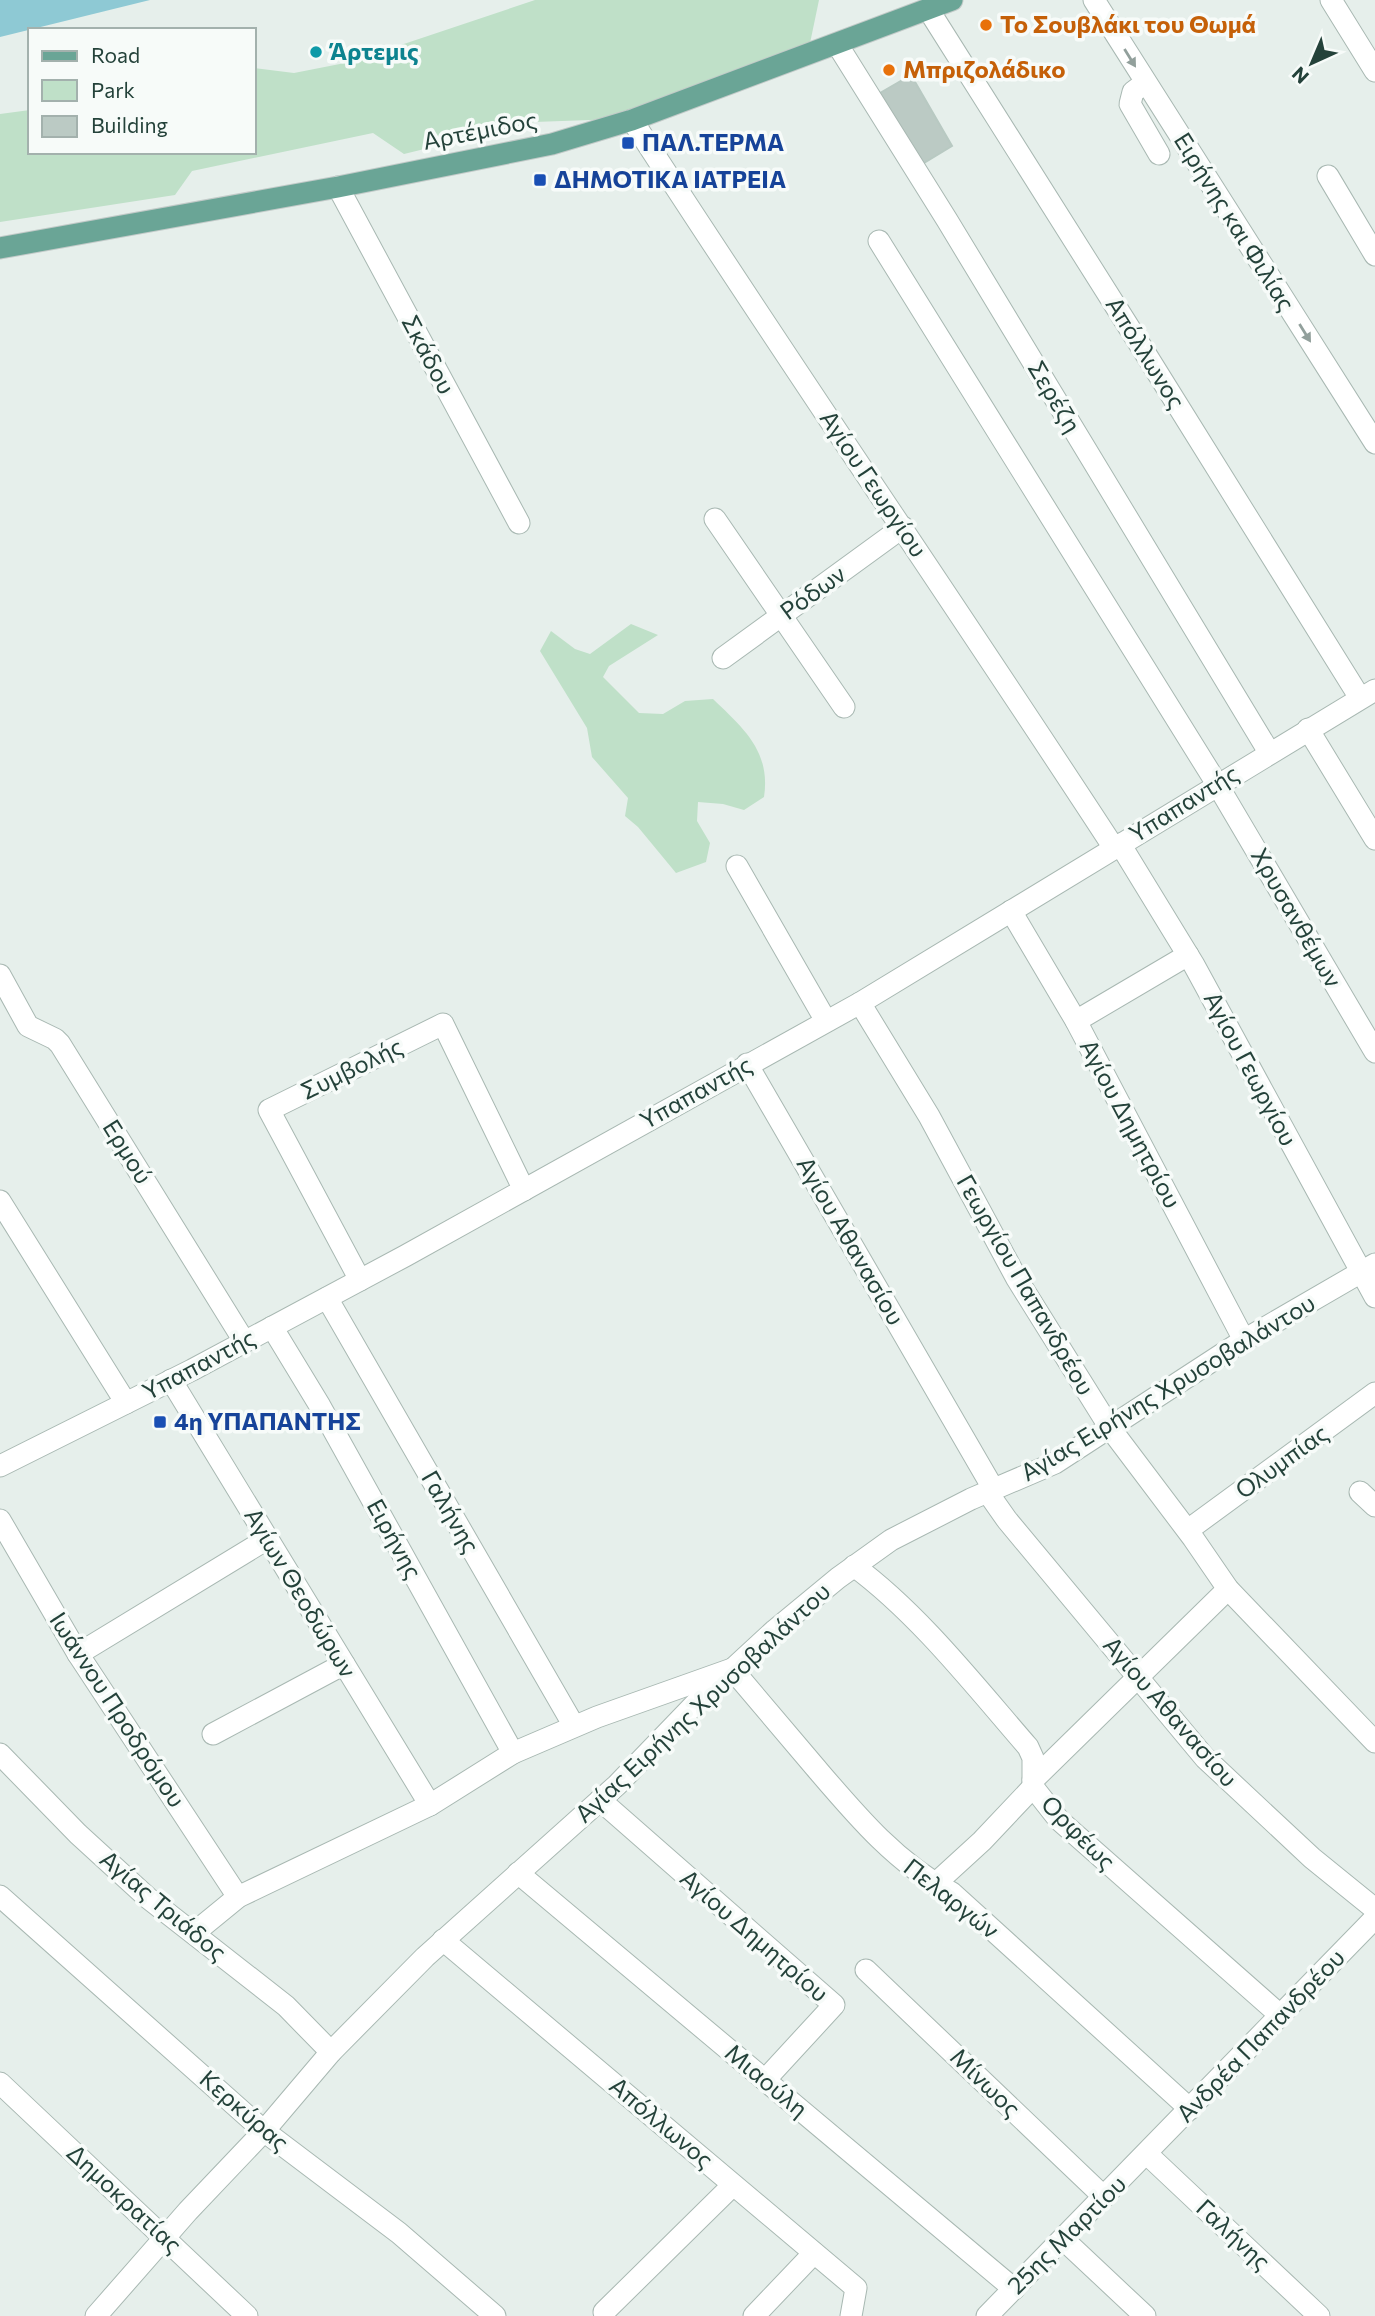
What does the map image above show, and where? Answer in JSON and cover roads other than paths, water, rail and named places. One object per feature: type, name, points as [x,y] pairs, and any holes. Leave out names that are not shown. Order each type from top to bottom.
[{"type":"main road","name":"Αρτέμιδος","points":[[0,248],[338,187],[552,144],[632,120],[952,0]]},
{"type":"street","name":"Ειρήνης και Φιλίας","points":[[1094,0],[1375,443]]},
{"type":"street","points":[[1331,0],[1375,71]]},
{"type":"street","name":"Απόλλωνος","points":[[928,9],[1135,336],[1367,694]]},
{"type":"street","name":"Σερέζη","points":[[837,44],[947,220],[1269,752]]},
{"type":"street","points":[[1145,83],[1133,92],[1130,103],[1159,155]]},
{"type":"street","name":"Αγίου Γεωργίου","points":[[632,120],[761,319],[1188,955],[1369,1268],[1375,1297]]},
{"type":"street","points":[[1328,176],[1375,255]]},
{"type":"street","name":"Σκάδου","points":[[338,187],[519,523]]},
{"type":"street","name":"Χρυσανθέμων","points":[[879,242],[1217,784],[1375,1052]]},
{"type":"street","points":[[715,519],[844,707]]},
{"type":"street","name":"Ρόδων","points":[[723,658],[903,527]]},
{"type":"street","name":"Υπαπαντής","points":[[0,1466],[360,1280],[860,1003],[1367,694]]},
{"type":"street","points":[[1308,729],[1375,839]]},
{"type":"street","points":[[737,866],[826,1021]]},
{"type":"street","name":"Αγίου Δημητρίου","points":[[1011,911],[1076,1021],[1244,1340]]},
{"type":"street","points":[[1076,1021],[1188,955]]},
{"type":"street","name":"Ερμού","points":[[0,975],[28,1026],[55,1038],[60,1044],[244,1341]]},
{"type":"street","name":"Γεωργίου Παπανδρέου","points":[[860,1003],[929,1116],[1017,1279],[1110,1427],[1188,1530],[1228,1589],[1375,1742]]},
{"type":"street","name":"Συμβολής","points":[[360,1280],[269,1110],[443,1024],[524,1190]]},
{"type":"street","name":"Αγίου Αθανασίου","points":[[747,1064],[1007,1520],[1206,1758],[1312,1857],[1375,1909]]},
{"type":"street","points":[[0,1201],[126,1403]]},
{"type":"street","name":"Αγίας Ειρήνης Χρυσοβαλάντου","points":[[166,2237],[264,2131],[331,2052],[443,1940],[600,1800],[775,1630],[854,1566],[891,1540],[971,1499],[1055,1463],[1244,1340],[1369,1268]]},
{"type":"street","name":"Γαλήνης","points":[[327,1297],[573,1726]]},
{"type":"street","name":"Ειρήνης","points":[[272,1327],[320,1406],[513,1753]]},
{"type":"street","name":"Αγίων Θεοδώρων","points":[[171,1380],[430,1805]]},
{"type":"street","name":"Ολυμπίας","points":[[1188,1530],[1375,1393]]},
{"type":"street","name":"Ιωάννου Προδρόμου","points":[[0,1520],[78,1654],[238,1897]]},
{"type":"street","points":[[78,1654],[267,1539]]},
{"type":"street","name":"Ορφέως","points":[[854,1566],[902,1607],[1028,1747],[1032,1758],[1033,1784],[1059,1820],[1280,2015]]},
{"type":"street","points":[[935,1884],[982,1840],[1033,1784],[1228,1589]]},
{"type":"street","points":[[213,1734],[344,1664]]},
{"type":"street","points":[[194,1933],[238,1897],[430,1805],[513,1753],[573,1726],[732,1670]]},
{"type":"street","name":"Πελαργών","points":[[732,1670],[894,1854],[952,1893],[1190,2109]]},
{"type":"street","name":"Αγίας Τριάδος","points":[[0,1754],[78,1834],[148,1898],[286,2006],[331,2052]]},
{"type":"street","name":"Αγίου Δημητρίου","points":[[600,1800],[834,2005],[765,2080]]},
{"type":"street","name":"Μιαούλη","points":[[518,1873],[1014,2289]]},
{"type":"street","name":"Κερκύρας","points":[[0,1896],[264,2131],[399,2233],[495,2316]]},
{"type":"street","name":"Ανδρέα Παπανδρέου","points":[[1147,2154],[1375,1918]]},
{"type":"street","name":"Απόλλωνος","points":[[443,1940],[856,2288],[851,2316]]},
{"type":"street","name":"Μίνωος","points":[[866,1970],[1104,2197]]},
{"type":"street","name":"Δημοκρατίας","points":[[0,2083],[247,2316]]},
{"type":"street","name":"Γαλήνης","points":[[1147,2154],[1319,2316]]},
{"type":"street","name":"25ης Μαρτίου","points":[[987,2316],[1147,2154]]},
{"type":"street","points":[[604,2312],[733,2185]]},
{"type":"street","points":[[96,2316],[166,2237]]},
{"type":"street","points":[[1063,2239],[1145,2316]]},
{"type":"street","points":[[754,2316],[814,2253]]},
{"type":"water","points":[[0,0],[150,0],[28,28],[0,37]]},
{"type":"place","name":"Το Σουβλάκι του Θωμά","points":[[986,25]]},
{"type":"place","name":"Άρτεμις","points":[[316,52]]},
{"type":"place","name":"Μπριζολάδικο","points":[[889,70]]},
{"type":"place","name":"ΠΑΛ.ΤΕΡΜΑ","points":[[628,143]]},
{"type":"place","name":"ΔΗΜΟΤΙΚΑ ΙΑΤΡΕΙΑ","points":[[540,180]]},
{"type":"place","name":"4η ΥΠΑΠΑΝΤΗΣ","points":[[160,1422]]}]
